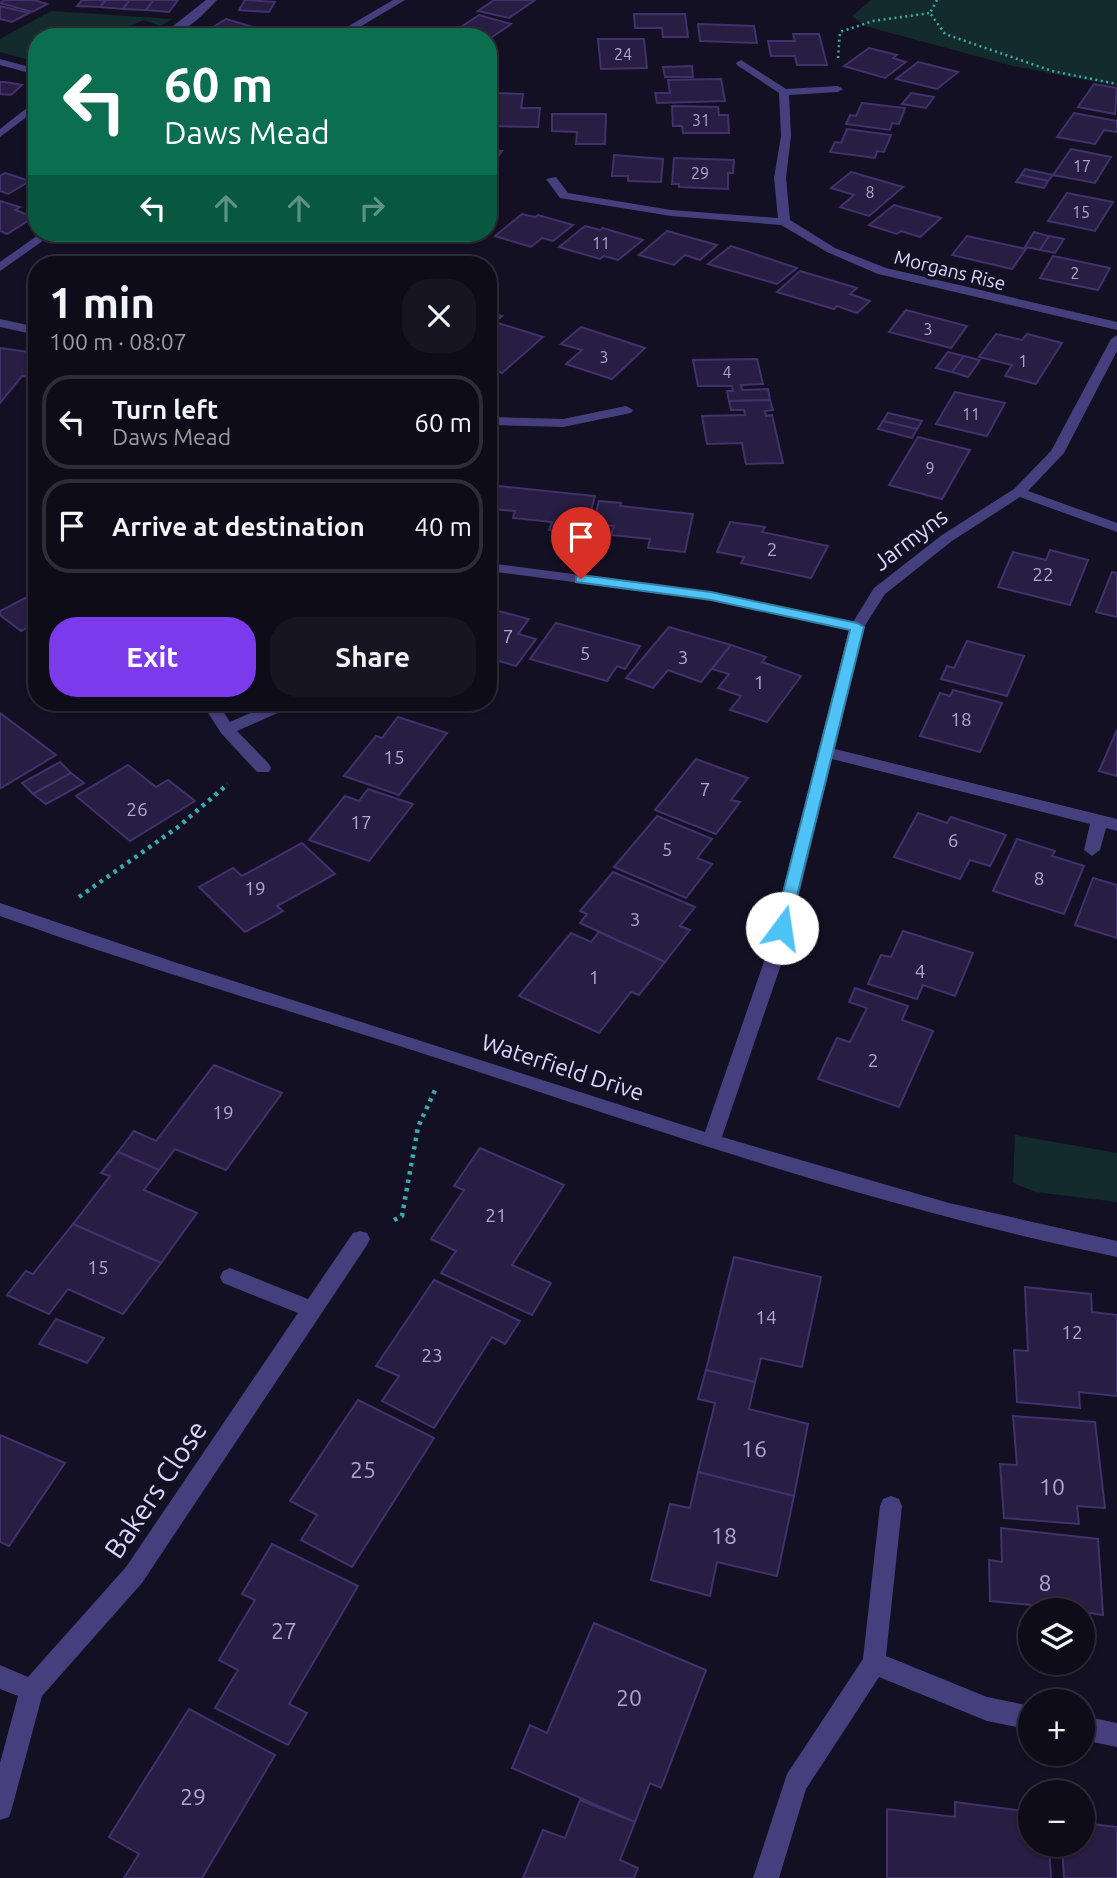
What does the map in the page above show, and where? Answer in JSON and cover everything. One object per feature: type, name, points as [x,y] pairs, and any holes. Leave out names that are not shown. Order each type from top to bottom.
[{"type":"street","points":[[178,28],[212,0]]},
{"type":"street","points":[[351,28],[400,0]]},
{"type":"street","points":[[0,62],[28,70]]},
{"type":"street","points":[[741,63],[784,92],[838,89]]},
{"type":"street","points":[[784,92],[786,136],[780,178],[784,222]]},
{"type":"street","points":[[0,134],[28,111]]},
{"type":"street","name":"Morgans Rise","points":[[552,179],[564,196],[671,213],[784,222],[831,250],[882,271],[1117,326]]},
{"type":"street","points":[[0,267],[35,242]]},
{"type":"street","points":[[0,323],[28,329]]},
{"type":"street","name":"Jarmyns","points":[[711,1142],[776,953],[857,627],[879,591],[947,538],[1019,492],[1056,453],[1117,339]]},
{"type":"street","points":[[497,421],[563,423],[626,410]]},
{"type":"street","points":[[1019,492],[1117,528]]},
{"type":"street","points":[[497,568],[711,596],[857,627]]},
{"type":"street","points":[[215,711],[227,729],[260,763]]},
{"type":"street","points":[[227,729],[268,711]]},
{"type":"street","points":[[827,752],[1117,825]]},
{"type":"street","points":[[1092,850],[1099,821]]},
{"type":"street","name":"Waterfield Drive","points":[[0,909],[864,1190],[1117,1249]]},
{"type":"street","name":"Bakers Close","points":[[0,1808],[32,1690],[134,1575],[360,1240]]},
{"type":"street","points":[[230,1278],[313,1310]]},
{"type":"street","points":[[766,1878],[796,1783],[874,1663],[891,1506]]},
{"type":"street","points":[[874,1663],[987,1709],[1018,1715]]},
{"type":"street","points":[[0,1676],[32,1690]]},
{"type":"street","points":[[1095,1730],[1117,1735]]},
{"type":"path","points":[[930,13],[937,0]]},
{"type":"path","points":[[930,13],[945,34],[1052,71],[1117,84]]},
{"type":"path","points":[[838,89],[834,81],[840,32],[880,18],[930,13]]},
{"type":"path","points":[[41,924],[178,827],[260,763]]},
{"type":"path","points":[[360,1240],[402,1216],[418,1127],[428,1101],[453,1057]]},
{"type":"green space","points":[[871,0],[1117,0],[1117,86],[1013,66],[865,26],[852,16]]},
{"type":"green space","points":[[51,11],[173,19],[160,26],[144,20],[125,28],[28,28],[28,60],[0,52],[0,39]]},
{"type":"green space","points":[[1015,1135],[1117,1153],[1117,1202],[1036,1192],[1013,1183]]},
{"type":"building","points":[[5,0],[34,0],[47,4],[32,12],[0,3]]},
{"type":"building","points":[[82,0],[106,0],[100,7],[77,6]]},
{"type":"building","points":[[106,0],[130,0],[123,9],[100,7]]},
{"type":"building","points":[[130,0],[154,0],[146,10],[123,9]]},
{"type":"building","points":[[154,0],[178,0],[169,12],[146,10]]},
{"type":"building","points":[[245,0],[275,2],[269,12],[239,10]]},
{"type":"building","points":[[494,0],[535,0],[509,18],[478,11]]},
{"type":"building","points":[[0,6],[29,13],[12,22],[0,19]]},
{"type":"building","points":[[634,14],[685,14],[688,37],[663,37],[662,28],[635,28]]},
{"type":"building","points":[[479,15],[511,24],[497,34],[497,28],[460,28]]},
{"type":"building","points":[[226,19],[250,26],[247,28],[212,28]]},
{"type":"building","points":[[698,24],[754,26],[757,43],[700,41]]},
{"type":"building","points":[[793,34],[819,34],[827,65],[797,65],[795,56],[771,56],[768,41],[795,41]]},
{"type":"building","points":[[598,39],[644,39],[647,68],[601,69]]},
{"type":"building","points":[[869,48],[897,55],[893,58],[906,62],[885,78],[844,66]]},
{"type":"building","points":[[918,62],[958,72],[937,89],[896,79]]},
{"type":"building","points":[[692,66],[693,77],[665,77],[663,67]]},
{"type":"building","points":[[721,79],[725,101],[657,103],[655,93],[670,93],[668,80]]},
{"type":"building","points":[[0,82],[22,85],[11,95],[0,94]]},
{"type":"building","points":[[1094,84],[1117,88],[1115,114],[1078,107]]},
{"type":"building","points":[[497,93],[523,94],[521,108],[540,108],[538,127],[497,126]]},
{"type":"building","points":[[911,93],[934,97],[926,108],[902,104]]},
{"type":"building","points":[[862,103],[905,108],[899,124],[892,123],[890,130],[846,124],[850,115],[856,116]]},
{"type":"building","points":[[672,106],[718,107],[719,115],[728,115],[729,133],[683,133],[682,126],[673,126]]},
{"type":"building","points":[[1074,113],[1117,121],[1117,132],[1104,130],[1095,144],[1057,137]]},
{"type":"building","points":[[552,114],[606,114],[605,144],[576,144],[577,132],[552,131]]},
{"type":"building","points":[[847,129],[891,135],[884,152],[877,151],[875,158],[830,152],[835,142],[841,143]]},
{"type":"building","points":[[1071,149],[1111,157],[1095,183],[1053,175]]},
{"type":"building","points":[[614,155],[663,159],[661,182],[628,181],[628,176],[612,176]]},
{"type":"building","points":[[674,158],[734,160],[733,173],[728,173],[728,189],[679,187],[679,184],[672,184]]},
{"type":"building","points":[[1025,169],[1053,175],[1048,181],[1021,175]]},
{"type":"building","points":[[851,172],[903,187],[869,216],[840,207],[854,195],[831,188]]},
{"type":"building","points":[[5,173],[28,182],[8,194],[0,191],[0,176]]},
{"type":"building","points":[[1021,175],[1048,181],[1044,188],[1016,182]]},
{"type":"building","points":[[1067,193],[1113,202],[1095,231],[1048,221]]},
{"type":"building","points":[[0,201],[20,207],[15,210],[28,215],[28,221],[7,234],[0,231]]},
{"type":"building","points":[[894,205],[941,218],[920,237],[901,231],[897,234],[869,225]]},
{"type":"building","points":[[522,214],[535,217],[538,215],[573,225],[553,241],[542,238],[531,247],[497,237]]},
{"type":"building","points":[[585,226],[600,230],[603,228],[643,240],[618,260],[604,256],[600,259],[559,247]]},
{"type":"building","points":[[667,231],[717,245],[700,260],[685,255],[674,265],[639,255]]},
{"type":"building","points":[[1034,232],[1049,236],[1040,250],[1025,247]]},
{"type":"building","points":[[967,236],[1026,249],[1012,269],[952,255]]},
{"type":"building","points":[[1049,236],[1064,239],[1055,253],[1040,250]]},
{"type":"building","points":[[731,246],[797,268],[777,284],[708,264]]},
{"type":"building","points":[[1053,256],[1110,268],[1098,290],[1040,278]]},
{"type":"building","points":[[800,271],[857,288],[850,294],[870,301],[857,313],[777,292]]},
{"type":"building","points":[[906,310],[967,326],[951,348],[889,332]]},
{"type":"building","points":[[497,323],[543,337],[502,373],[497,371]]},
{"type":"building","points":[[581,327],[645,348],[612,379],[566,364],[582,350],[561,344]]},
{"type":"building","points":[[996,334],[1022,340],[1027,334],[1062,343],[1036,384],[1005,376],[1012,365],[979,357]]},
{"type":"building","points":[[0,348],[28,352],[28,377],[22,376],[0,403]]},
{"type":"building","points":[[948,352],[964,356],[952,372],[936,368]]},
{"type":"building","points":[[964,356],[980,360],[968,377],[952,372]]},
{"type":"building","points":[[757,359],[763,384],[741,385],[742,390],[768,389],[770,400],[729,401],[727,391],[733,391],[732,386],[698,386],[693,360]]},
{"type":"building","points":[[955,392],[1005,403],[987,436],[936,424]]},
{"type":"building","points":[[770,400],[773,410],[765,411],[766,416],[772,415],[783,463],[746,464],[742,443],[707,444],[702,416],[745,415],[744,410],[731,410],[729,401]]},
{"type":"building","points":[[888,413],[922,421],[917,429],[883,421]]},
{"type":"building","points":[[883,421],[917,429],[912,438],[878,429]]},
{"type":"building","points":[[918,437],[970,450],[942,499],[889,485]]},
{"type":"building","points":[[499,486],[595,496],[585,534],[549,530],[552,522],[513,518],[515,511],[497,510]]},
{"type":"building","points":[[599,501],[693,514],[685,552],[648,548],[650,539],[611,535],[614,526],[593,524]]},
{"type":"building","points":[[730,522],[765,527],[762,532],[828,546],[811,578],[741,563],[744,557],[717,552]]},
{"type":"building","points":[[1050,550],[1088,560],[1070,605],[998,587],[1013,552],[1046,560]]},
{"type":"building","points":[[1112,572],[1117,573],[1117,617],[1096,612]]},
{"type":"building","points":[[28,597],[28,628],[21,631],[0,615],[0,611]]},
{"type":"building","points":[[497,612],[529,619],[518,634],[536,639],[516,666],[497,661]]},
{"type":"building","points":[[556,623],[640,646],[625,669],[617,666],[607,681],[530,659]]},
{"type":"building","points":[[669,627],[731,645],[701,682],[668,670],[653,688],[626,678]]},
{"type":"building","points":[[967,641],[1024,656],[1007,696],[941,679],[947,666],[954,668]]},
{"type":"building","points":[[731,645],[766,657],[762,662],[801,676],[767,722],[730,710],[741,696],[718,688],[729,674],[712,669]]},
{"type":"building","points":[[953,690],[1002,703],[980,752],[920,736],[940,693],[950,696]]},
{"type":"building","points":[[0,713],[56,755],[1,788],[0,787]]},
{"type":"building","points":[[398,717],[447,733],[399,795],[344,776],[376,736],[382,738]]},
{"type":"building","points":[[1117,730],[1117,776],[1099,771]]},
{"type":"building","points":[[696,759],[748,778],[731,800],[740,802],[716,834],[655,810]]},
{"type":"building","points":[[60,762],[71,773],[33,794],[22,783]]},
{"type":"building","points":[[128,765],[156,787],[168,780],[195,801],[130,841],[76,796]]},
{"type":"building","points":[[71,773],[84,783],[46,804],[33,794]]},
{"type":"building","points":[[368,789],[413,804],[369,861],[309,840],[345,796],[359,801]]},
{"type":"building","points":[[918,813],[947,823],[951,817],[1006,835],[990,866],[970,860],[960,879],[894,857]]},
{"type":"building","points":[[657,816],[712,839],[697,858],[712,864],[686,898],[614,867]]},
{"type":"building","points":[[1017,839],[1055,851],[1052,856],[1084,866],[1064,914],[993,891]]},
{"type":"building","points":[[302,843],[335,874],[277,906],[283,911],[245,932],[199,887],[233,868],[242,876]]},
{"type":"building","points":[[613,872],[695,907],[680,926],[690,930],[665,962],[580,923],[587,914],[580,911]]},
{"type":"building","points":[[1093,878],[1117,885],[1117,938],[1075,925]]},
{"type":"building","points":[[903,931],[973,953],[955,996],[923,985],[917,999],[868,984],[881,955],[891,957]]},
{"type":"building","points":[[599,932],[665,962],[639,995],[631,992],[599,1033],[519,996],[571,933],[591,942]]},
{"type":"building","points":[[855,988],[908,1006],[902,1020],[933,1031],[899,1107],[818,1079],[837,1038],[850,1042],[867,1008],[849,1002]]},
{"type":"building","points":[[214,1065],[282,1093],[226,1170],[175,1149],[159,1170],[118,1152],[134,1131],[156,1141]]},
{"type":"building","points":[[480,1148],[564,1185],[512,1265],[551,1283],[532,1315],[441,1273],[456,1251],[431,1239],[464,1190],[454,1186]]},
{"type":"building","points":[[118,1152],[159,1170],[144,1190],[197,1213],[161,1263],[73,1224],[110,1176],[101,1173]]},
{"type":"building","points":[[73,1224],[161,1263],[123,1314],[68,1289],[49,1314],[7,1295],[26,1271],[33,1274]]},
{"type":"building","points":[[734,1257],[821,1277],[802,1367],[761,1358],[755,1382],[706,1370]]},
{"type":"building","points":[[434,1280],[520,1321],[505,1344],[492,1337],[434,1428],[382,1401],[399,1376],[376,1366]]},
{"type":"building","points":[[1025,1287],[1091,1294],[1092,1312],[1117,1315],[1117,1396],[1079,1392],[1080,1408],[1017,1402],[1014,1350],[1028,1351]]},
{"type":"building","points":[[56,1319],[104,1338],[87,1363],[39,1344]]},
{"type":"building","points":[[706,1370],[755,1382],[749,1409],[808,1424],[794,1496],[698,1472],[715,1403],[698,1399]]},
{"type":"building","points":[[358,1400],[434,1438],[352,1567],[301,1540],[317,1515],[290,1501]]},
{"type":"building","points":[[1013,1416],[1095,1422],[1105,1508],[1077,1506],[1079,1524],[1004,1518],[1000,1464],[1017,1465]]},
{"type":"building","points":[[0,1435],[65,1463],[9,1546],[0,1542]]},
{"type":"building","points":[[698,1472],[794,1496],[777,1576],[717,1562],[710,1596],[651,1580],[670,1504],[690,1508]]},
{"type":"building","points":[[1001,1528],[1098,1539],[1103,1615],[1095,1614],[1095,1598],[1018,1598],[1018,1604],[990,1601],[989,1560],[1002,1562]]},
{"type":"building","points":[[272,1544],[358,1586],[289,1704],[307,1713],[288,1745],[215,1708],[238,1670],[219,1660],[255,1600],[242,1594]]},
{"type":"building","points":[[594,1623],[706,1670],[661,1788],[650,1783],[635,1822],[512,1768],[530,1725],[547,1733]]},
{"type":"building","points":[[189,1709],[275,1755],[202,1878],[124,1878],[139,1854],[109,1837]]},
{"type":"building","points":[[580,1800],[635,1822],[620,1860],[638,1868],[634,1878],[523,1878],[543,1830],[565,1838]]},
{"type":"building","points":[[955,1802],[1018,1810],[1018,1857],[1050,1857],[1051,1878],[887,1878],[887,1809],[955,1817]]},
{"type":"building","points":[[1095,1824],[1117,1827],[1117,1878],[1064,1878],[1063,1857],[1095,1857]]},
{"type":"route","points":[[581,579],[711,596],[857,627],[782,928]]}]
